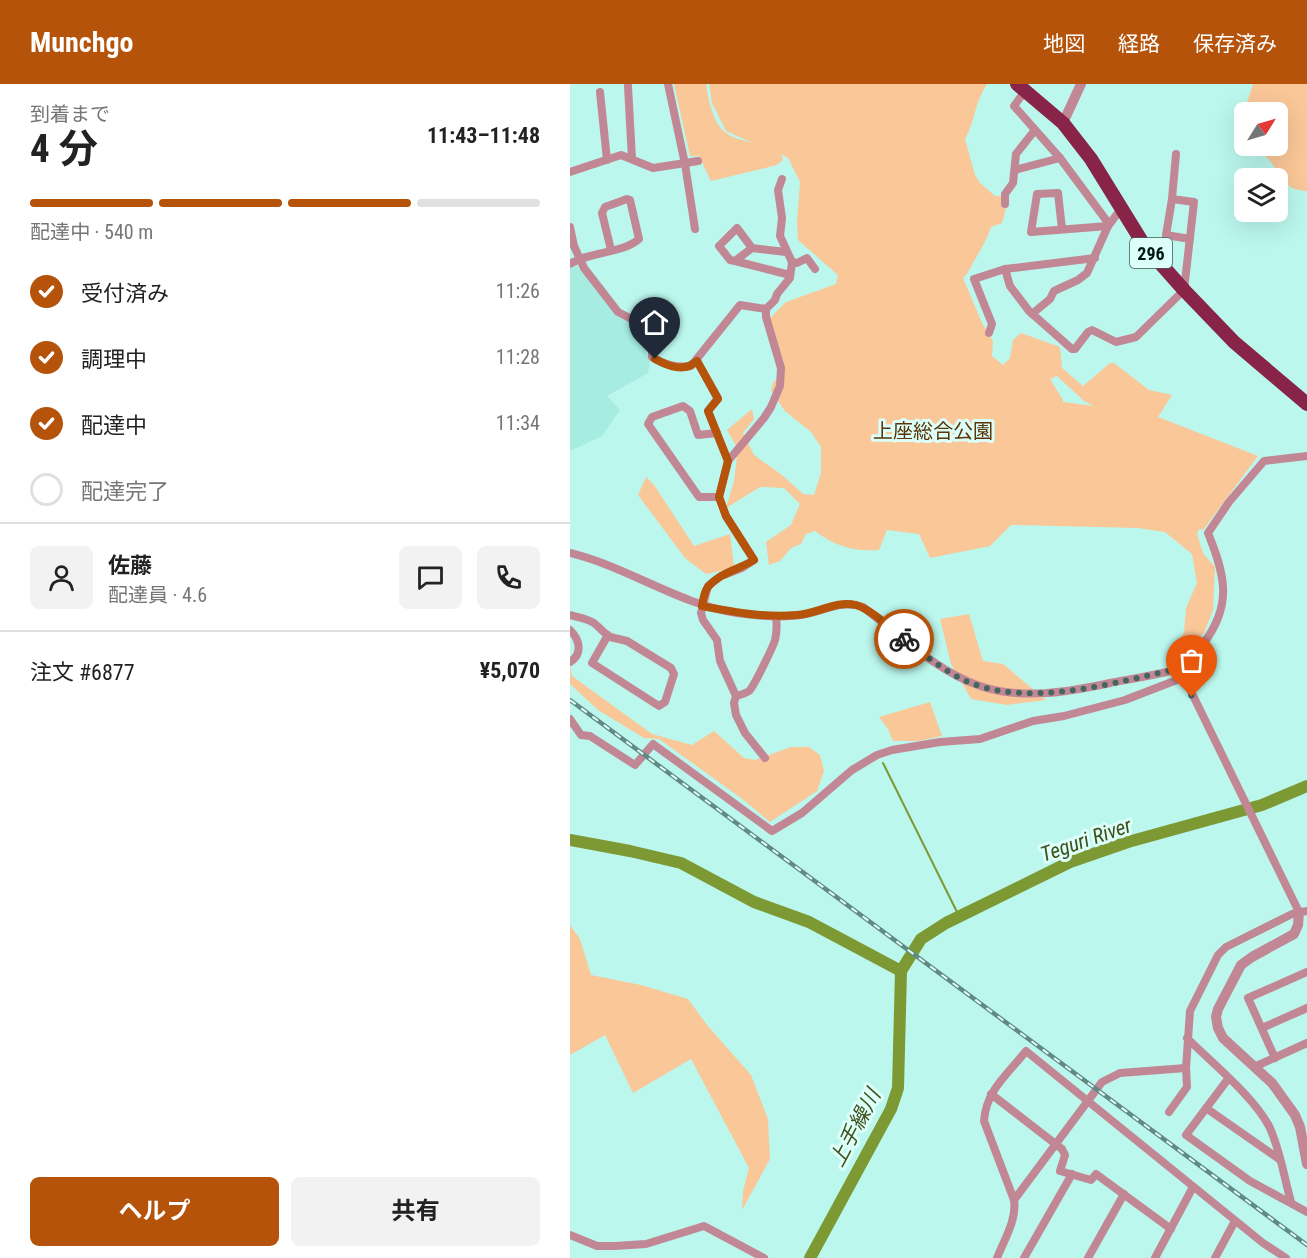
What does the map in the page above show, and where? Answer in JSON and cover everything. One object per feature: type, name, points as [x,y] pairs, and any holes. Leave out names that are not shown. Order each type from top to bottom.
[{"type":"highway","name":"296","points":[[1021,88],[1062,123],[1091,159],[1144,245],[1184,290],[1234,342],[1307,404]]},
{"type":"street","points":[[668,84],[685,164],[695,229]]},
{"type":"street","points":[[1062,123],[1081,84]]},
{"type":"street","points":[[628,86],[632,159]]},
{"type":"street","points":[[1021,88],[1014,106],[1060,158],[1109,225]]},
{"type":"street","points":[[600,92],[607,160]]},
{"type":"street","points":[[1005,204],[1005,194],[1013,183],[1016,154],[1035,130]]},
{"type":"street","points":[[1176,154],[1166,235],[1190,239]]},
{"type":"street","points":[[570,172],[621,155],[653,168],[698,161]]},
{"type":"street","points":[[1015,170],[1060,158]]},
{"type":"street","points":[[766,309],[786,283],[792,262],[780,236],[782,218],[778,190],[782,179]]},
{"type":"street","points":[[1062,230],[1058,194],[1037,194],[1032,232],[1062,230],[1109,225]]},
{"type":"street","points":[[1005,269],[1010,286],[1032,314],[1059,336],[1058,338],[1075,349],[1092,330],[1116,342],[1136,337],[1184,290],[1194,201],[1172,199]]},
{"type":"street","points":[[570,264],[579,258],[611,250],[634,244],[639,239],[630,200],[605,207],[602,213],[611,250]]},
{"type":"street","points":[[1032,314],[1050,299],[1054,291],[1078,280],[1087,273],[1109,225],[1121,209]]},
{"type":"street","points":[[570,227],[584,268],[618,312],[652,331],[652,357],[668,366],[681,368],[691,366],[697,361],[740,305],[766,309]]},
{"type":"street","points":[[752,248],[737,228],[718,246],[730,260],[790,275]]},
{"type":"street","points":[[735,261],[752,248],[786,252]]},
{"type":"street","points":[[792,262],[797,263],[807,258],[815,269]]},
{"type":"street","points":[[989,333],[992,324],[974,279],[1005,269],[1095,258]]},
{"type":"street","points":[[765,758],[745,733],[736,715],[734,704],[736,696],[720,661],[717,640],[703,620],[702,606],[708,586],[721,576],[742,568],[754,560],[726,516],[719,497],[728,461],[764,418],[777,397],[780,386],[781,368],[771,339],[766,309]]},
{"type":"street","points":[[697,361],[718,399],[708,411],[728,461]]},
{"type":"street","points":[[717,433],[698,435],[690,411],[683,406],[652,417],[648,424],[699,497],[719,497]]},
{"type":"street","points":[[570,553],[599,561],[702,606],[737,613],[801,615],[837,605],[853,604],[863,607],[942,668],[981,687],[1010,692],[1064,692],[1181,668],[1208,637],[1221,615],[1221,568],[1209,532],[1229,502],[1264,460],[1307,456]]},
{"type":"street","points":[[570,615],[593,622],[599,630],[627,641],[671,668],[674,674],[665,702],[659,706],[592,663],[608,635]]},
{"type":"street","points":[[736,696],[750,690],[770,653],[777,629],[776,616]]},
{"type":"street","points":[[570,630],[578,640],[579,646],[575,659],[570,662]]},
{"type":"street","points":[[1181,668],[1182,678],[1303,912],[1294,934],[1241,965],[1216,1017],[1223,1038],[1272,1083],[1294,1115],[1300,1127],[1307,1161]]},
{"type":"street","points":[[570,720],[581,735],[590,736],[635,765],[653,744],[772,831],[802,813],[852,770],[877,755],[930,743],[980,739],[1033,721],[1064,716],[1125,700],[1182,678]]},
{"type":"street","points":[[1169,1112],[1187,1087],[1187,1038],[1190,1011],[1218,955],[1226,947],[1292,914],[1303,912]]},
{"type":"street","points":[[1275,1058],[1248,998],[1307,972]]},
{"type":"street","points":[[1262,1028],[1307,1008]]},
{"type":"street","points":[[1187,1038],[1259,1110],[1269,1127],[1291,1202]]},
{"type":"street","points":[[1254,1067],[1307,1043]]},
{"type":"street","points":[[997,1258],[1014,1217],[1014,1200],[984,1121],[985,1111],[997,1084],[1011,1071],[1026,1051],[1235,1221],[1286,1258]]},
{"type":"street","points":[[1014,1200],[1102,1082],[1113,1075],[1153,1069],[1186,1068]]},
{"type":"street","points":[[1228,1079],[1187,1132],[1187,1137],[1258,1186],[1307,1212]]},
{"type":"street","points":[[992,1094],[1062,1149],[1065,1155],[1059,1171],[1091,1180],[1096,1174],[1171,1229]]},
{"type":"street","points":[[1206,1108],[1279,1159]]},
{"type":"street","points":[[1035,1258],[1026,1255],[1072,1174]]},
{"type":"street","points":[[1155,1258],[1193,1187]]},
{"type":"street","points":[[1088,1258],[1124,1194]]},
{"type":"street","points":[[1215,1258],[1235,1221]]},
{"type":"street","points":[[570,1235],[597,1246],[646,1244],[704,1226],[764,1258]]},
{"type":"shaded area","points":[[576,264],[616,316],[648,331],[646,354],[650,361],[648,373],[607,396],[620,410],[602,436],[570,451],[570,268]]},
{"type":"green space","name":"上座総合公園","points":[[674,84],[706,84],[712,110],[721,129],[732,137],[753,143],[726,131],[712,103],[709,84],[987,84],[965,139],[975,175],[980,183],[995,196],[1009,197],[1002,223],[991,227],[963,278],[982,323],[993,341],[992,356],[1003,365],[1010,358],[1013,340],[1021,333],[1060,347],[1062,368],[1083,386],[1110,363],[1114,363],[1149,390],[1172,395],[1158,417],[1258,456],[1203,530],[1199,529],[1197,534],[1203,553],[1215,567],[1213,610],[1204,633],[1172,662],[1170,655],[1184,632],[1186,608],[1197,583],[1192,554],[1165,532],[1138,528],[1011,525],[990,546],[930,558],[919,534],[887,530],[879,550],[870,550],[853,549],[837,544],[815,531],[806,534],[801,544],[791,548],[780,561],[769,565],[766,542],[791,525],[800,504],[784,488],[760,487],[726,508],[734,481],[738,449],[727,430],[752,409],[754,419],[743,433],[754,455],[803,494],[814,495],[821,473],[821,447],[811,432],[785,411],[771,391],[773,383],[782,372],[768,320],[786,302],[836,284],[838,275],[798,240],[800,182],[788,158],[781,154],[783,160],[777,165],[711,181],[699,156],[690,156]],"holes":[[[1057,376],[1084,401],[1094,406],[1063,402],[1050,379]]]},
{"type":"green space","points":[[1253,84],[1307,84],[1307,191],[1288,186],[1288,168],[1275,168],[1265,156],[1288,156],[1288,102],[1247,102]]},
{"type":"green space","points":[[646,477],[654,485],[694,546],[730,534],[734,568],[706,574],[685,558],[638,495]]},
{"type":"green space","points":[[969,614],[983,661],[1003,664],[1046,700],[1007,705],[971,699],[951,664],[940,619]]},
{"type":"green space","points":[[570,666],[572,676],[652,734],[692,745],[714,731],[744,758],[755,760],[791,747],[809,747],[820,755],[824,771],[817,791],[770,822],[741,798],[659,739],[644,738],[598,710],[570,684]]},
{"type":"green space","points":[[930,702],[942,736],[919,741],[893,741],[879,717]]},
{"type":"green space","points":[[570,925],[580,939],[591,975],[641,985],[688,999],[707,1025],[751,1075],[768,1119],[770,1159],[742,1210],[743,1191],[749,1168],[691,1059],[633,1093],[605,1035],[570,1055]]},
{"type":"waterway","points":[[883,763],[959,916]]},
{"type":"waterway","name":"Teguri River","points":[[901,971],[921,939],[946,923],[1070,862],[1128,842],[1262,805],[1307,786]]},
{"type":"waterway","points":[[570,840],[681,863],[754,902],[809,922],[901,971]]},
{"type":"waterway","name":"上手繰川","points":[[810,1258],[891,1109],[898,1088],[901,971]]},
{"type":"railway","points":[[570,700],[1307,1245]]},
{"type":"way so far","points":[[904,639],[942,668],[981,687],[1010,692],[1064,692],[1181,668],[1182,678],[1192,697]]},
{"type":"route","points":[[655,359],[668,366],[681,368],[691,366],[697,361],[718,399],[708,411],[728,461],[719,497],[726,516],[754,560],[742,568],[721,576],[708,586],[702,606],[775,617],[801,615],[837,605],[853,604],[863,607],[904,639]]}]
